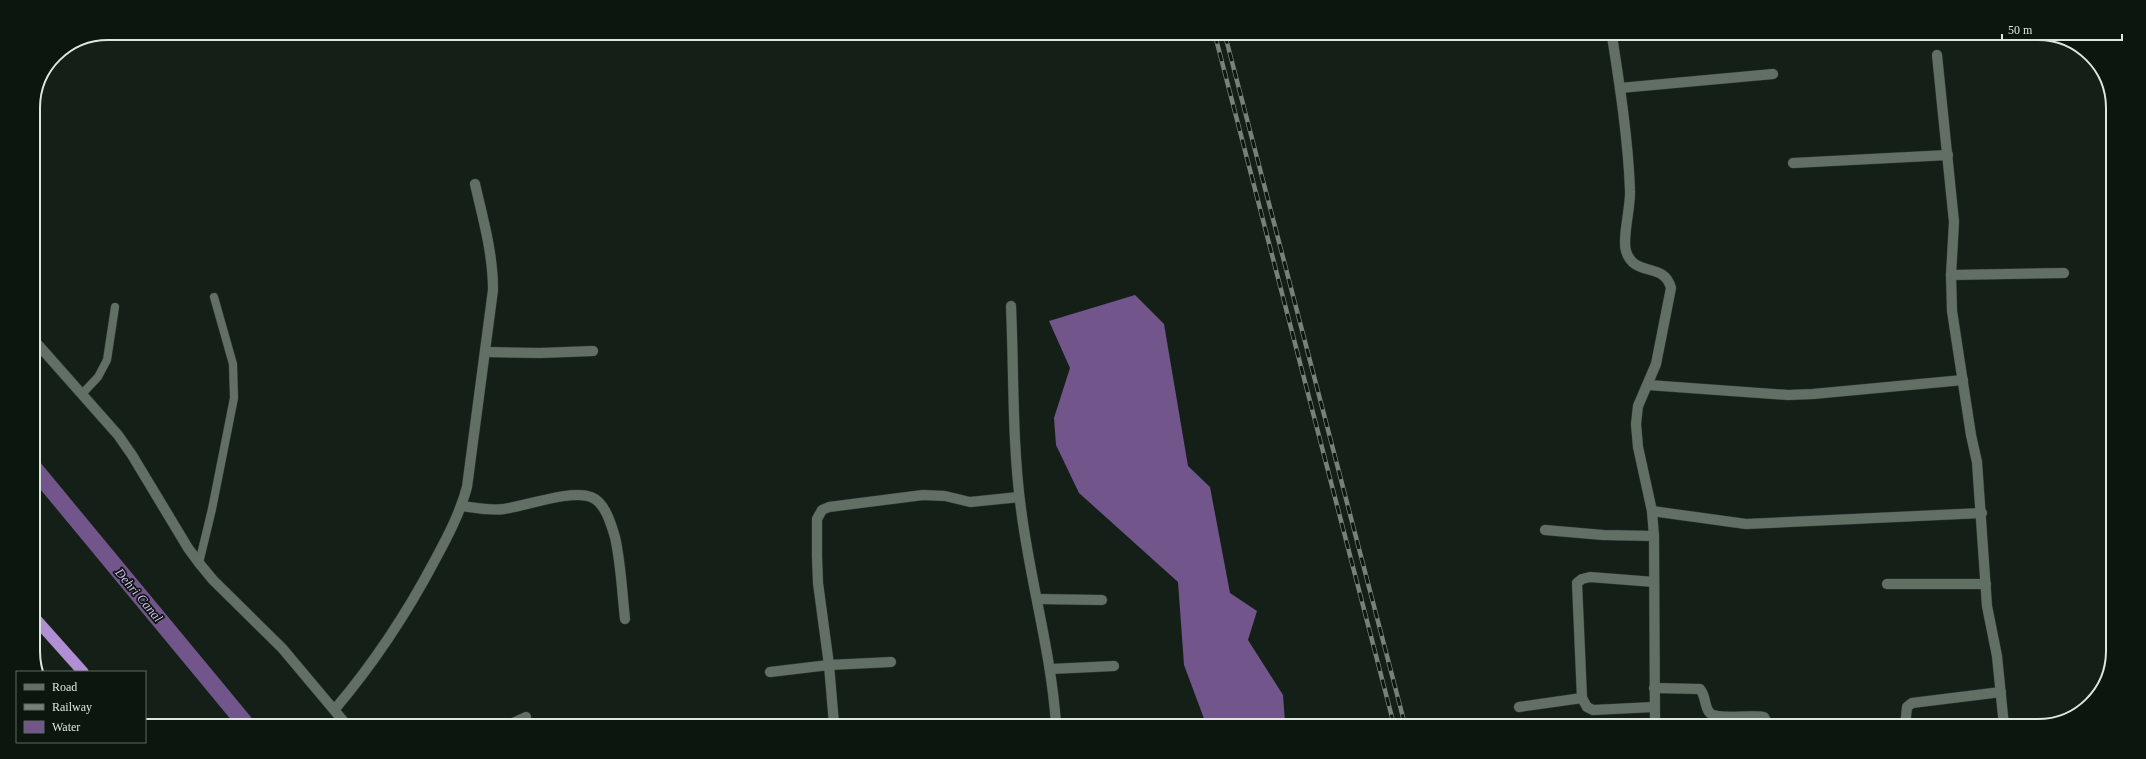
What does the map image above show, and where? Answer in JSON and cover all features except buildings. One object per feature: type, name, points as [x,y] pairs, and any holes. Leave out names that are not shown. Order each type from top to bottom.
[{"type":"highway","points":[[40,624],[82,671]]},
{"type":"street","points":[[1613,40],[1620,88],[1630,190],[1625,248],[1628,258],[1636,265],[1665,275],[1672,288],[1656,364],[1638,406],[1636,424],[1638,447],[1652,511],[1654,536],[1655,719]]},
{"type":"street","points":[[1937,55],[1954,222],[1951,275],[1952,311],[1977,462],[1982,513],[1987,606],[1997,656],[2003,719]]},
{"type":"street","points":[[1620,88],[1773,74]]},
{"type":"street","points":[[1793,163],[1948,155]]},
{"type":"street","points":[[335,709],[365,673],[390,637],[425,580],[462,506],[471,464],[493,290],[493,271],[475,184]]},
{"type":"street","points":[[1951,275],[2064,273]]},
{"type":"street","points":[[1011,306],[1020,498],[1037,599],[1051,669],[1056,719]]},
{"type":"street","points":[[40,347],[118,435],[132,455],[165,513],[199,563],[213,580],[282,648],[343,719]]},
{"type":"street","points":[[485,352],[540,353],[593,351]]},
{"type":"street","points":[[1648,385],[1788,395],[1963,380]]},
{"type":"street","points":[[462,506],[494,510],[569,496],[585,495],[596,499],[606,513],[615,538],[625,619]]},
{"type":"street","points":[[834,719],[829,665],[818,583],[817,519],[822,510],[829,507],[923,495],[945,496],[970,502],[1020,498]]},
{"type":"street","points":[[1652,511],[1746,524],[1982,513]]},
{"type":"street","points":[[1545,530],[1603,535],[1654,536]]},
{"type":"street","points":[[1654,582],[1590,578],[1582,578],[1577,582],[1582,698],[1587,707],[1593,710],[1654,707]]},
{"type":"street","points":[[1887,584],[1986,584]]},
{"type":"street","points":[[1037,599],[1102,600]]},
{"type":"street","points":[[770,672],[829,665],[891,662]]},
{"type":"street","points":[[1051,669],[1114,666]]},
{"type":"street","points":[[1654,688],[1700,689],[1704,694],[1706,708],[1710,714],[1716,717],[1757,715],[1764,717],[1765,719]]},
{"type":"street","points":[[1905,719],[1906,707],[1912,704],[2001,692]]},
{"type":"street","points":[[1519,707],[1582,698]]},
{"type":"street","points":[[522,719],[526,717]]},
{"type":"lane","points":[[199,563],[231,422],[234,398],[232,364],[214,297]]},
{"type":"lane","points":[[82,394],[98,377],[107,360],[115,307]]},
{"type":"water","points":[[1135,295],[1164,324],[1188,466],[1210,487],[1230,593],[1257,611],[1248,640],[1283,695],[1285,719],[1204,719],[1184,665],[1178,582],[1079,493],[1056,445],[1054,418],[1070,368],[1049,321]]},
{"type":"waterway","name":"Dehri Canal","points":[[40,475],[242,719]]},
{"type":"railway","points":[[1216,40],[1392,719]]},
{"type":"railway","points":[[1226,40],[1403,719]]}]
